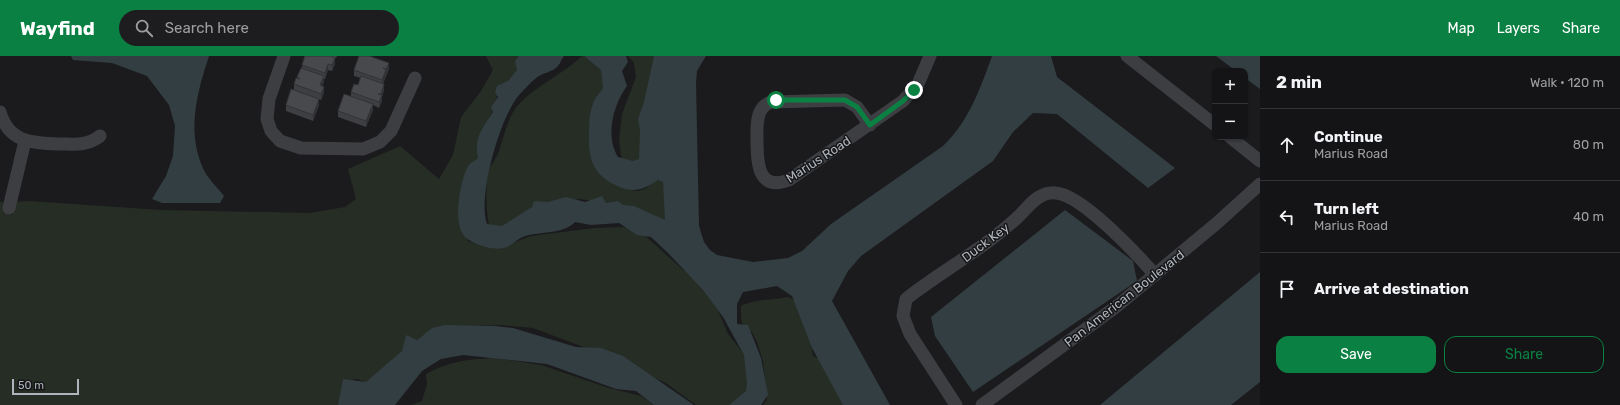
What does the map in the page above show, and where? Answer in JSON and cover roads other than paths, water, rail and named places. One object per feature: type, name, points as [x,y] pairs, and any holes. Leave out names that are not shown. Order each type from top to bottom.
[{"type":"street","points":[[284,56],[269,99],[267,119],[271,131],[280,141],[301,148],[356,149],[375,145],[385,138],[391,131],[415,78]]},
{"type":"street","name":"Marius Road","points":[[870,125],[857,107],[845,100],[771,102],[762,108],[758,118],[759,169],[764,177],[771,181],[783,182],[789,180],[870,125],[911,94],[920,80],[930,56]]},
{"type":"street","points":[[1127,56],[1212,123]]},
{"type":"street","points":[[0,112],[4,123],[11,132],[25,141],[42,144],[84,144],[100,136]]},
{"type":"street","points":[[1234,140],[1260,161]]},
{"type":"street","points":[[9,208],[25,141]]},
{"type":"street","name":"Pan American Boulevard","points":[[982,405],[1072,340],[1155,275],[1260,184]]},
{"type":"street","name":"Duck Key","points":[[956,405],[910,334],[903,316],[906,299],[998,233],[1039,197],[1056,193],[1071,198],[1127,243],[1155,275]]}]
